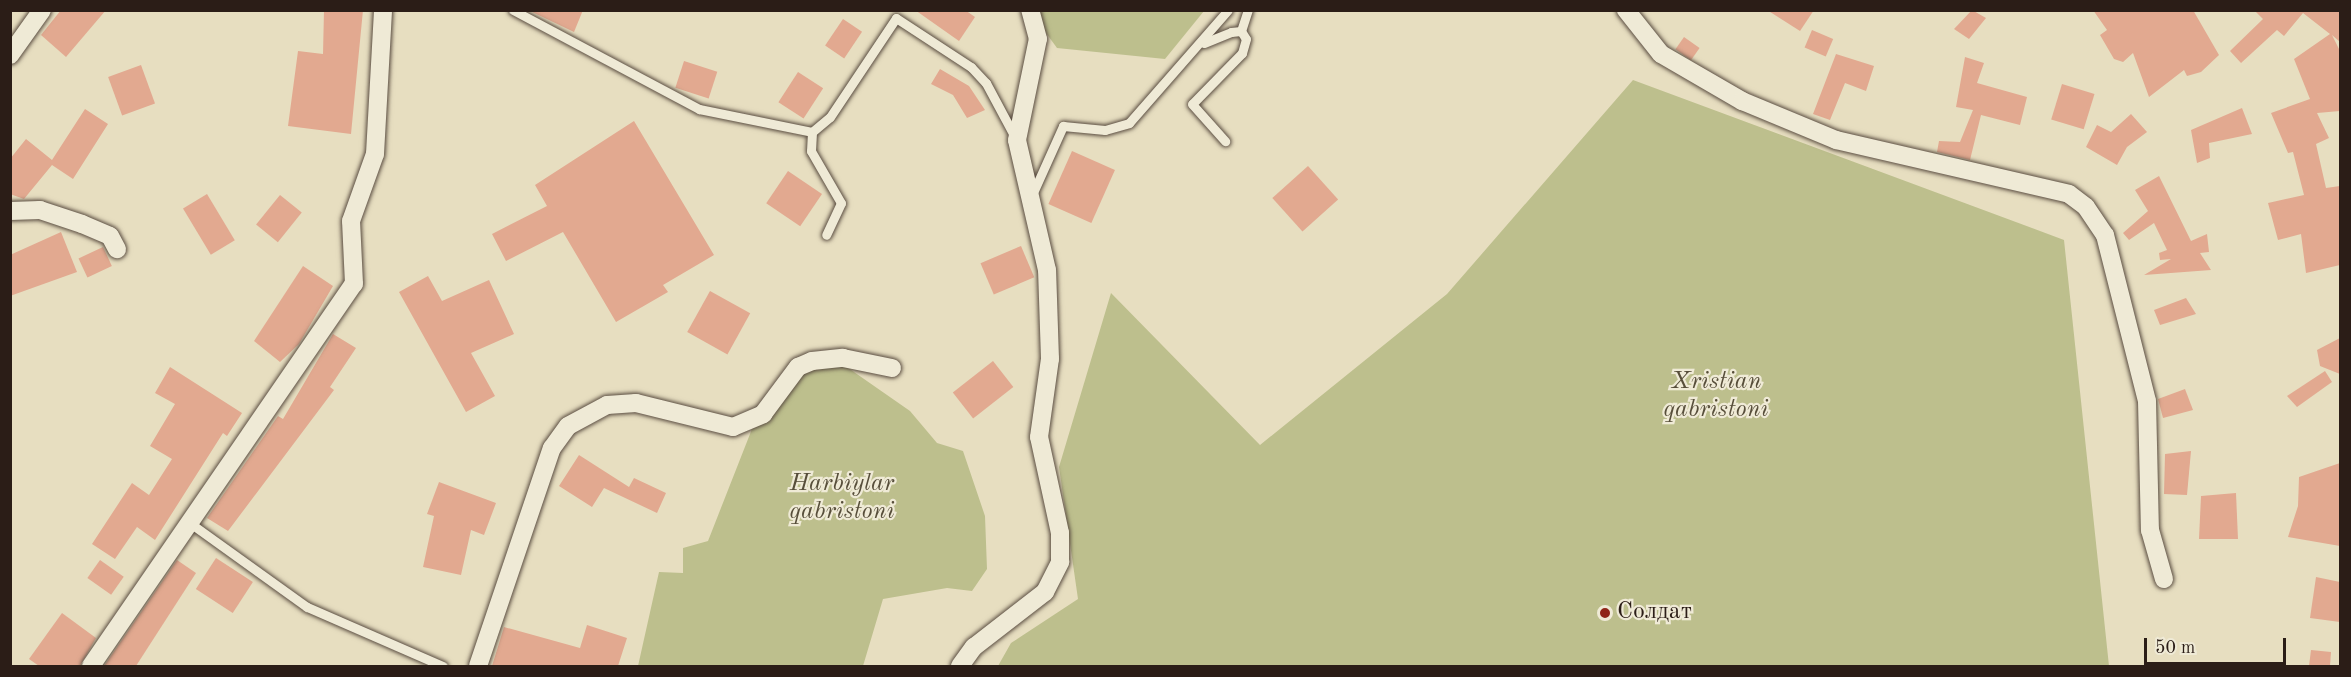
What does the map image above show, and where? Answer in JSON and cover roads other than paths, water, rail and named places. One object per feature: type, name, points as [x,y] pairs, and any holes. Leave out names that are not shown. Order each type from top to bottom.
[{"type":"street","points":[[13,46],[42,10]]},
{"type":"street","points":[[91,666],[354,284],[351,221],[375,154],[383,10]]},
{"type":"street","points":[[960,666],[974,647],[1045,592],[1060,562],[1060,533],[1039,437],[1051,314],[1017,140],[1038,39],[1030,10]]},
{"type":"street","points":[[1626,10],[1661,54],[1742,101],[1836,140],[2069,194],[2086,207],[2105,235],[2147,401],[2150,530],[2164,579]]},
{"type":"street","points":[[10,210],[40,210],[82,224],[110,236],[117,249]]},
{"type":"street","points":[[478,666],[552,448],[568,426],[607,405],[636,403],[733,427],[763,414],[798,367],[812,361],[843,358],[892,368]]},
{"type":"lane","points":[[513,10],[699,110],[812,132]]},
{"type":"lane","points":[[1030,200],[1063,126],[1105,130],[1129,123],[1204,43],[1228,10]]},
{"type":"lane","points":[[1225,141],[1192,104],[1246,47],[1241,31],[1248,10]]},
{"type":"lane","points":[[826,235],[841,203],[811,151],[812,132],[830,117],[896,18],[970,67],[986,83],[1017,140]]},
{"type":"lane","points":[[1204,43],[1241,31]]},
{"type":"lane","points":[[190,523],[307,608],[442,666]]},
{"type":"place","name":"Солдат","points":[[1605,613]]},
{"type":"park label","name":"Xristian qabristoni","points":[[1716,397]]},
{"type":"park label","name":"Harbiylar qabristoni","points":[[842,499]]}]
